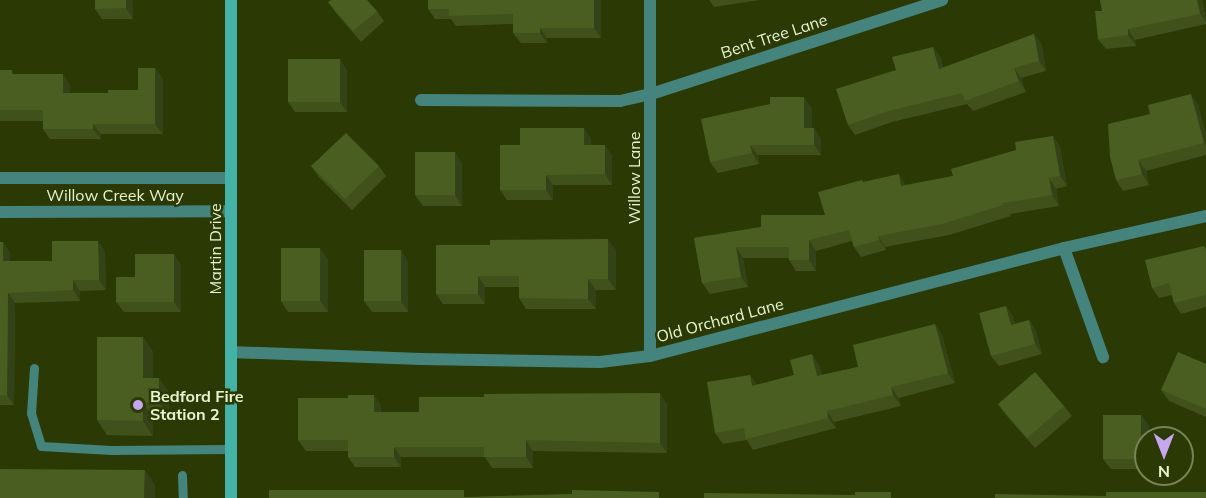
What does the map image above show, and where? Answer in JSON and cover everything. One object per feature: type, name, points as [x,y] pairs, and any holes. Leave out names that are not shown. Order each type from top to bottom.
[{"type":"street","name":"Martin Drive","points":[[231,0],[231,498]]},
{"type":"street","name":"Willow Lane","points":[[650,0],[650,356]]},
{"type":"street","name":"Bent Tree Lane","points":[[421,100],[620,101],[651,94],[942,0]]},
{"type":"street","name":"Willow Creek Way","points":[[0,178],[231,178]]},
{"type":"street","name":"Willow Creek Way","points":[[0,212],[231,211]]},
{"type":"street","name":"Old Orchard Lane","points":[[231,352],[421,359],[600,362],[650,356],[1064,248],[1206,216]]},
{"type":"street","points":[[1064,248],[1103,357]]},
{"type":"lane","points":[[33,368],[31,413],[41,446],[111,450],[231,449]]},
{"type":"lane","points":[[182,475],[183,498]]},
{"type":"building","points":[[95,0],[126,0],[126,8],[95,9]]},
{"type":"building","points":[[331,0],[367,0],[377,11],[353,31],[328,2]]},
{"type":"building","points":[[428,0],[594,0],[594,28],[540,28],[540,33],[513,33],[513,14],[449,16],[449,9],[428,9]]},
{"type":"building","points":[[1100,0],[1197,0],[1200,14],[1128,29],[1128,35],[1098,39],[1095,11],[1102,11]]},
{"type":"building","points":[[1034,34],[1039,61],[1014,68],[1019,81],[965,101],[962,93],[885,112],[848,125],[836,89],[896,70],[892,57],[933,47],[939,69]]},
{"type":"building","points":[[288,59],[340,59],[340,102],[288,102]]},
{"type":"building","points":[[138,68],[155,68],[155,124],[93,124],[93,129],[43,129],[43,110],[0,110],[0,70],[12,70],[12,74],[63,74],[63,93],[108,93],[108,90],[138,90]]},
{"type":"building","points":[[1191,94],[1204,143],[1138,160],[1142,174],[1116,180],[1110,157],[1108,124],[1150,114],[1148,105]]},
{"type":"building","points":[[770,97],[804,97],[804,128],[814,128],[814,145],[750,145],[752,153],[710,162],[701,119],[770,104]]},
{"type":"building","points":[[520,128],[584,128],[584,145],[605,145],[605,174],[546,175],[546,190],[500,190],[500,145],[520,145]]},
{"type":"building","points":[[346,133],[379,166],[345,199],[311,166]]},
{"type":"building","points":[[1053,136],[1060,176],[1049,178],[1052,195],[1003,203],[1003,205],[942,224],[878,236],[879,240],[854,247],[849,230],[809,240],[809,260],[789,260],[789,247],[736,247],[741,277],[702,283],[694,238],[761,227],[761,215],[825,215],[818,192],[862,180],[863,182],[899,174],[901,186],[953,176],[951,169],[1016,150],[1015,142]]},
{"type":"building","points":[[415,152],[455,152],[455,195],[415,195]]},
{"type":"building","points":[[608,239],[608,279],[588,279],[588,299],[519,298],[519,276],[478,276],[478,294],[436,294],[436,245],[490,245],[490,240]]},
{"type":"building","points":[[52,241],[98,241],[99,280],[73,280],[73,290],[8,293],[7,395],[0,395],[0,242],[3,242],[3,261],[52,261]]},
{"type":"building","points":[[1204,246],[1206,295],[1174,303],[1169,283],[1152,288],[1145,260]]},
{"type":"building","points":[[281,248],[320,248],[320,301],[281,301]]},
{"type":"building","points":[[364,250],[401,250],[401,301],[364,301]]},
{"type":"building","points":[[135,254],[174,254],[174,302],[116,302],[116,277],[135,277]]},
{"type":"building","points":[[1006,306],[1011,325],[1029,320],[1035,344],[991,356],[979,313]]},
{"type":"building","points":[[935,324],[948,373],[891,387],[893,395],[827,411],[828,418],[746,439],[744,428],[715,433],[707,382],[750,375],[752,386],[794,375],[790,360],[812,354],[817,376],[858,367],[853,345]]},
{"type":"building","name":"Bedford Fire Station 2","points":[[97,337],[143,337],[143,378],[159,378],[159,403],[143,403],[143,421],[97,420]]},
{"type":"building","points":[[1178,352],[1206,364],[1206,409],[1161,390]]},
{"type":"building","points":[[1035,372],[1064,406],[1027,438],[998,404]]},
{"type":"building","points":[[660,393],[660,443],[526,440],[526,457],[484,457],[484,447],[394,447],[394,457],[348,457],[348,440],[298,440],[298,398],[348,398],[348,395],[374,395],[374,412],[419,412],[419,397],[484,397],[484,394]]},
{"type":"building","points":[[1103,415],[1141,415],[1141,426],[1134,426],[1134,459],[1103,459]]},
{"type":"building","points":[[0,469],[145,470],[144,498],[0,498]]},
{"type":"building","points":[[269,490],[464,490],[464,497],[572,494],[572,490],[659,492],[659,498],[269,498]]},
{"type":"building","points":[[855,492],[891,492],[891,498],[704,498],[704,493],[855,495]]},
{"type":"building","points":[[1106,492],[1206,492],[1206,498],[995,498],[995,494],[1106,496]]},
{"type":"place","name":"Bedford Fire Station 2","points":[[138,405]]}]
